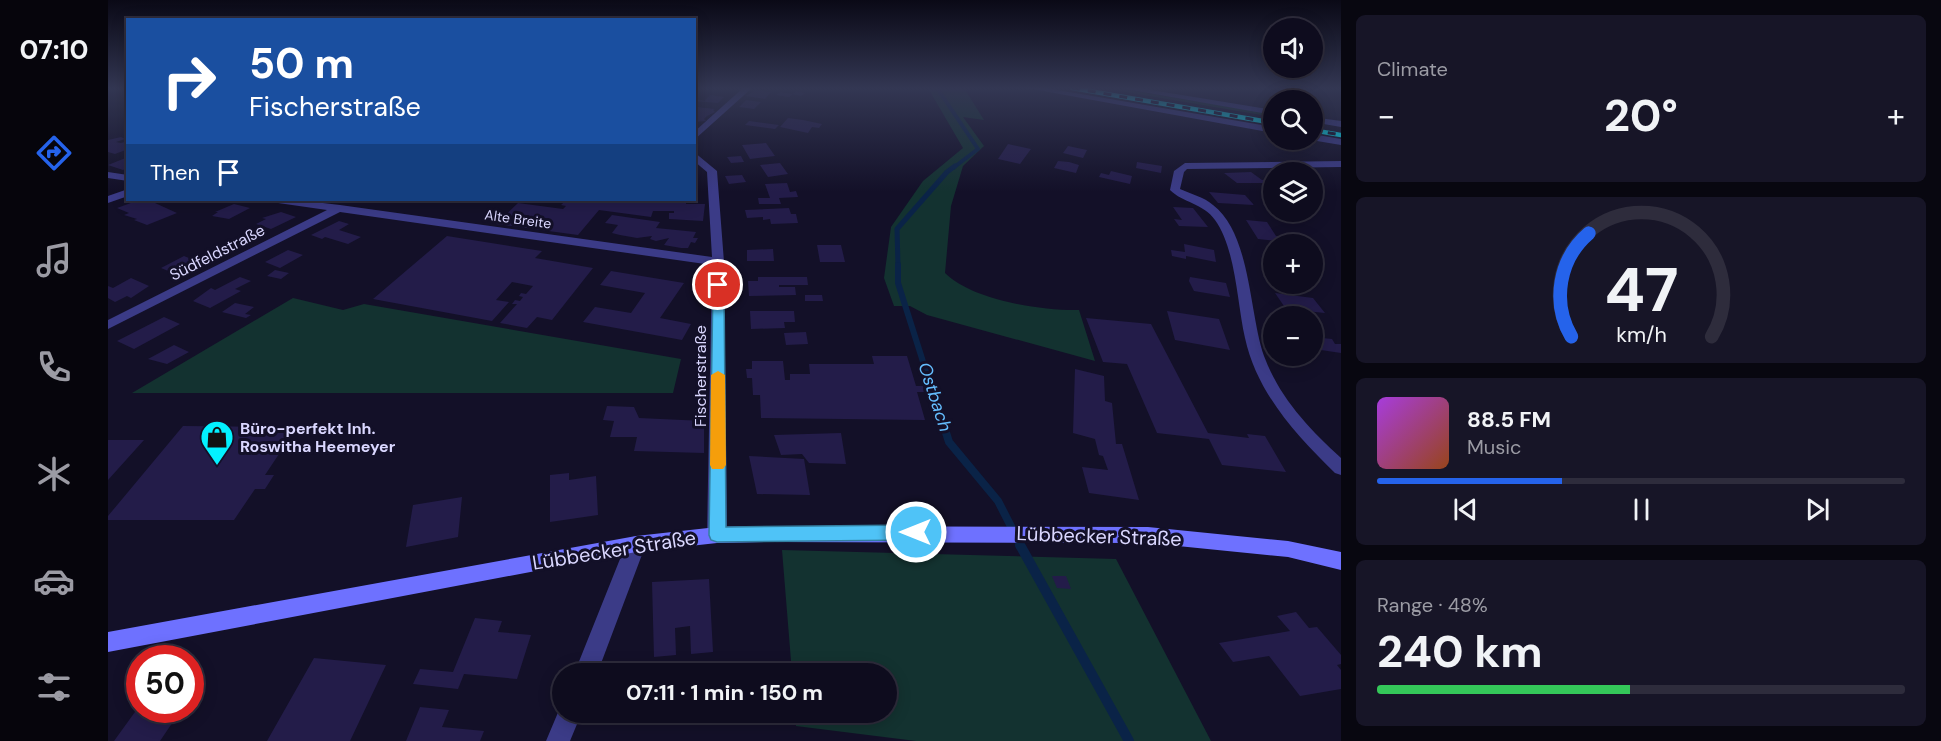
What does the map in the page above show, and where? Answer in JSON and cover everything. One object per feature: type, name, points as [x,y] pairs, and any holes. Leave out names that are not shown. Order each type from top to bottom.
[{"type":"main road","name":"Lübbecker Straße","points":[[108,642],[636,544],[717,535],[975,533],[1148,535],[1288,549],[1341,561]]},
{"type":"street","points":[[696,135],[710,123]]},
{"type":"street","points":[[1231,123],[1263,128]]},
{"type":"street","points":[[1323,139],[1341,142]]},
{"type":"street","name":"Fischerstraße","points":[[696,157],[712,171],[718,262],[717,535]]},
{"type":"street","points":[[1341,164],[1185,166],[1179,171],[1175,190],[1212,208],[1228,230],[1257,355],[1278,399],[1302,433],[1341,468]]},
{"type":"street","points":[[108,176],[126,178]]},
{"type":"street","points":[[108,200],[126,193]]},
{"type":"street","name":"Alte Breite","points":[[286,201],[718,262]]},
{"type":"street","name":"Südfeldstraße","points":[[108,325],[340,208]]},
{"type":"street","points":[[589,663],[636,544]]},
{"type":"street","points":[[558,741],[565,723]]},
{"type":"green space","points":[[948,123],[967,123],[984,146],[963,166],[951,206],[945,273],[957,282],[989,297],[1027,306],[1079,310],[1095,361],[927,315],[910,306],[894,306],[884,278],[891,227],[923,181],[963,148]]},
{"type":"green space","points":[[293,298],[343,310],[364,304],[681,359],[673,393],[132,393]]},
{"type":"green space","points":[[782,550],[1116,559],[1211,741],[916,741],[796,726],[796,723],[897,723],[897,663],[791,663]]},
{"type":"building","points":[[747,123],[761,123],[779,125],[775,129],[745,125]]},
{"type":"building","points":[[784,123],[822,124],[819,128],[812,127],[808,133],[780,127]]},
{"type":"building","points":[[121,137],[125,139],[116,142],[126,142],[126,150],[115,154],[108,152],[108,140]]},
{"type":"building","points":[[766,143],[775,156],[750,159],[742,145]]},
{"type":"building","points":[[1008,144],[1031,149],[1020,164],[998,159]]},
{"type":"building","points":[[1068,146],[1087,150],[1083,158],[1063,153]]},
{"type":"building","points":[[741,156],[744,162],[731,163],[727,157]]},
{"type":"building","points":[[126,158],[126,169],[108,165]]},
{"type":"building","points":[[1058,161],[1079,165],[1076,173],[1054,168]]},
{"type":"building","points":[[1137,162],[1162,166],[1161,173],[1136,168]]},
{"type":"building","points":[[780,163],[788,174],[768,177],[760,165]]},
{"type":"building","points":[[1111,171],[1132,176],[1130,184],[1099,177],[1101,173],[1109,175]]},
{"type":"building","points":[[1251,172],[1263,180],[1263,183],[1237,183],[1224,173]]},
{"type":"building","points":[[742,175],[746,182],[729,184],[725,176]]},
{"type":"building","points":[[787,183],[790,192],[796,191],[798,197],[779,198],[781,204],[759,204],[758,198],[770,198],[765,184]]},
{"type":"building","points":[[1209,192],[1245,195],[1254,205],[1218,203]]},
{"type":"building","points":[[136,201],[159,201],[155,203],[177,213],[147,225],[124,215],[129,213],[117,208]]},
{"type":"building","points":[[565,201],[686,201],[686,204],[705,204],[703,221],[669,219],[669,213],[674,213],[674,211],[653,211],[651,217],[599,210],[578,235],[496,224],[518,203],[563,209],[566,206],[561,205]]},
{"type":"building","points":[[234,204],[250,208],[229,219],[212,216],[218,212],[215,212]]},
{"type":"building","points":[[1173,207],[1193,208],[1208,227],[1179,226],[1174,219],[1182,220]]},
{"type":"building","points":[[789,208],[791,214],[796,214],[798,223],[771,224],[770,219],[763,220],[763,217],[747,218],[745,210]]},
{"type":"building","points":[[281,212],[296,217],[271,229],[256,224],[266,219],[262,218]]},
{"type":"building","points":[[612,215],[660,222],[656,228],[696,232],[693,238],[698,238],[695,243],[691,242],[688,248],[681,248],[664,245],[669,238],[656,241],[650,239],[652,236],[637,238],[612,233],[618,225],[605,223]]},
{"type":"building","points":[[1246,220],[1267,222],[1275,234],[1263,234],[1263,240],[1258,239]]},
{"type":"building","points":[[339,221],[349,224],[339,230],[361,237],[348,244],[311,235]]},
{"type":"building","points":[[447,236],[542,251],[535,258],[593,268],[552,320],[537,317],[527,328],[500,323],[517,304],[512,304],[515,300],[520,301],[523,297],[519,296],[521,293],[526,294],[533,286],[512,282],[496,300],[509,302],[492,321],[373,299]]},
{"type":"building","points":[[1184,244],[1214,250],[1216,262],[1186,256],[1186,259],[1172,256],[1171,250],[1185,252]]},
{"type":"building","points":[[817,245],[841,245],[845,262],[820,262]]},
{"type":"building","points":[[773,249],[774,261],[747,261],[747,250]]},
{"type":"building","points":[[288,250],[303,255],[280,268],[265,262]]},
{"type":"building","points":[[184,256],[201,263],[178,275],[161,268]]},
{"type":"building","points":[[275,270],[289,273],[281,279],[267,276]]},
{"type":"building","points":[[611,271],[684,283],[660,318],[691,324],[682,340],[583,322],[595,307],[631,313],[645,293],[600,285]]},
{"type":"building","points":[[240,277],[251,281],[235,289],[241,291],[210,308],[193,301],[211,288],[215,290]]},
{"type":"building","points":[[758,277],[807,277],[808,285],[779,285],[779,287],[795,287],[796,295],[749,296],[748,281],[758,281]]},
{"type":"building","points":[[1190,277],[1226,283],[1230,297],[1194,291],[1189,281]]},
{"type":"building","points":[[131,278],[149,286],[131,298],[127,296],[115,302],[108,298],[108,286],[113,288]]},
{"type":"building","points":[[1276,294],[1313,298],[1319,306],[1284,306]]},
{"type":"building","points":[[805,295],[822,295],[823,301],[805,301]]},
{"type":"building","points":[[235,303],[254,307],[245,314],[251,315],[246,318],[222,312]]},
{"type":"building","points":[[750,311],[794,311],[795,322],[784,322],[785,328],[751,329]]},
{"type":"building","points":[[1167,311],[1219,319],[1230,350],[1175,340]]},
{"type":"building","points":[[164,317],[180,324],[134,349],[117,341]]},
{"type":"building","points":[[1086,318],[1151,324],[1208,433],[1249,438],[1247,434],[1265,436],[1286,472],[1222,465],[1209,439],[1157,433],[1127,364],[1103,362]]},
{"type":"building","points":[[806,332],[808,344],[786,345],[784,333]]},
{"type":"building","points":[[1323,338],[1332,339],[1335,344],[1341,344],[1341,353],[1323,350]]},
{"type":"building","points":[[174,345],[189,352],[167,364],[148,359]]},
{"type":"building","points":[[872,356],[907,356],[916,386],[923,386],[924,392],[917,392],[925,420],[761,418],[760,395],[753,395],[752,378],[747,378],[746,369],[752,369],[752,361],[783,361],[785,380],[790,380],[790,374],[810,374],[809,364],[874,364]]},
{"type":"building","points":[[1075,369],[1104,376],[1105,401],[1112,403],[1116,444],[1122,444],[1139,500],[1089,493],[1082,467],[1108,470],[1103,456],[1099,455],[1095,439],[1073,433]]},
{"type":"building","points":[[607,406],[634,407],[639,418],[704,421],[704,453],[634,451],[637,437],[610,437],[614,421],[603,420]]},
{"type":"building","points":[[183,426],[297,427],[265,475],[274,475],[265,489],[255,489],[234,520],[108,520],[108,516]]},
{"type":"building","points":[[841,433],[846,464],[809,463],[802,454],[781,455],[774,435]]},
{"type":"building","points":[[108,440],[144,440],[108,480]]},
{"type":"building","points":[[749,456],[804,459],[810,495],[757,494]]},
{"type":"building","points":[[569,473],[569,480],[596,476],[598,515],[550,522],[550,475]]},
{"type":"building","points":[[462,497],[458,537],[406,547],[413,505]]},
{"type":"building","points":[[1052,576],[1066,576],[1071,589],[1057,588]]},
{"type":"building","points":[[709,579],[713,652],[691,654],[690,626],[675,628],[676,655],[654,657],[652,582]]},
{"type":"building","points":[[1296,612],[1309,628],[1317,627],[1341,655],[1341,664],[1337,665],[1341,670],[1341,689],[1300,696],[1269,656],[1233,662],[1219,643],[1290,631],[1277,616]]},
{"type":"building","points":[[475,618],[502,621],[498,632],[531,635],[517,679],[464,674],[458,689],[413,684],[420,669],[453,672]]},
{"type":"building","points":[[314,658],[386,665],[350,741],[267,741]]},
{"type":"building","points":[[420,707],[449,710],[442,727],[484,731],[480,741],[406,741]]},
{"type":"building","points":[[127,723],[172,723],[160,741],[114,741]]},
{"type":"waterway","name":"Ostbach","points":[[953,168],[978,149],[960,123]]},
{"type":"waterway","name":"Ostbach","points":[[898,266],[897,229],[947,172],[955,166]]},
{"type":"waterway","name":"Ostbach","points":[[898,266],[898,283],[932,390]]},
{"type":"waterway","name":"Ostbach","points":[[932,389],[949,442],[998,501],[1021,546]]},
{"type":"waterway","name":"Ostbach","points":[[1020,545],[1129,741]]},
{"type":"railway","points":[[1323,132],[1341,135]]},
{"type":"slow traffic","points":[[718,375],[718,465]]},
{"type":"place","name":"Büro-perfekt Inh. Roswitha Heemeyer","points":[[217,466]]},
{"type":"route","points":[[718,285],[717,535],[916,532]]}]
